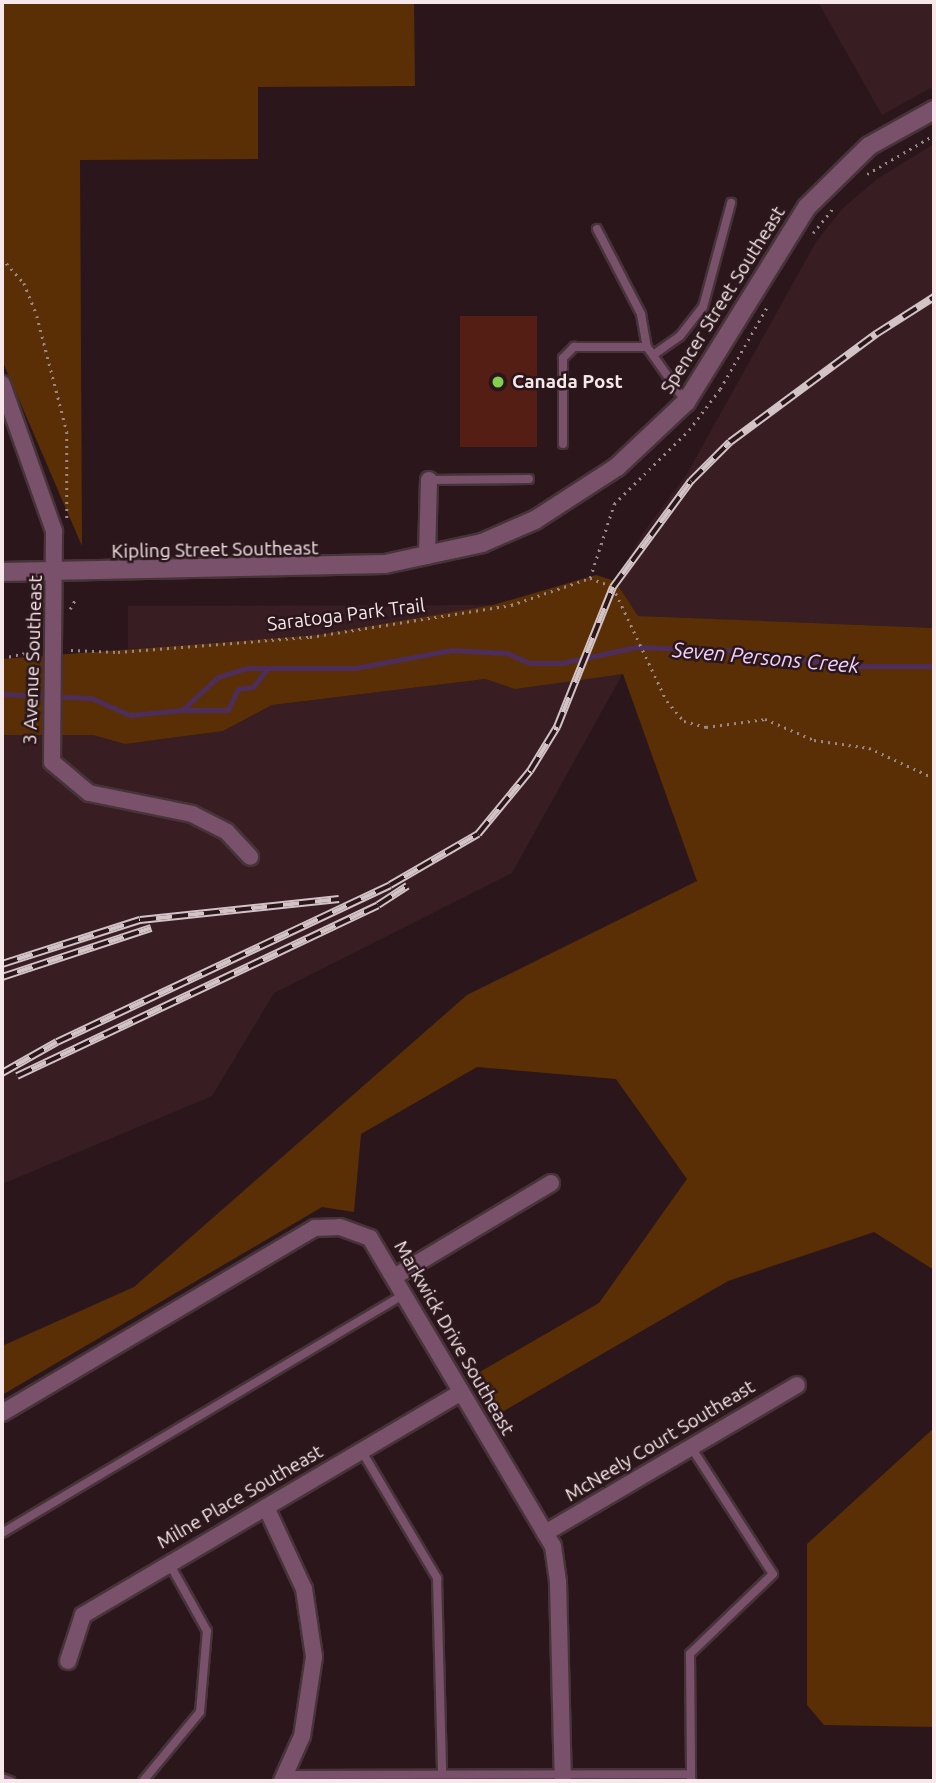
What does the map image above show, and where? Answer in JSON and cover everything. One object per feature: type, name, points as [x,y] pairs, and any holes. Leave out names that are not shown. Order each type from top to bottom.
[{"type":"street","name":"Spencer Street Southeast","points":[[427,556],[482,542],[577,497],[617,467],[686,402],[807,207],[869,146],[934,110]]},
{"type":"street","name":"3 Avenue Southeast","points":[[2,384],[48,506],[57,572],[50,657],[52,762],[89,793],[192,814],[226,832],[250,857]]},
{"type":"street","points":[[427,556],[429,480]]},
{"type":"street","name":"Kipling Street Southeast","points":[[2,572],[337,569],[427,556]]},
{"type":"street","points":[[394,1277],[551,1183]]},
{"type":"street","name":"Markwick Drive Southeast","points":[[2,1413],[315,1228],[340,1227],[370,1238],[545,1533],[556,1558],[563,1777]]},
{"type":"street","name":"McNeely Court Southeast","points":[[545,1533],[797,1385]]},
{"type":"street","name":"Milne Place Southeast","points":[[68,1661],[83,1615],[461,1392]]},
{"type":"street","points":[[265,1507],[304,1590],[313,1639],[308,1713],[284,1778]]},
{"type":"lane","points":[[653,355],[680,336],[703,307],[731,203]]},
{"type":"lane","points":[[597,229],[640,314],[647,347],[686,402]]},
{"type":"lane","points":[[563,444],[563,358],[574,347],[647,347]]},
{"type":"lane","points":[[429,480],[529,479]]},
{"type":"lane","points":[[2,1533],[404,1294]]},
{"type":"lane","points":[[284,1778],[442,1774],[691,1778],[690,1654],[773,1574],[691,1447]]},
{"type":"lane","points":[[361,1450],[437,1578],[442,1774]]},
{"type":"lane","points":[[143,1781],[200,1712],[207,1631],[169,1563]]},
{"type":"lane","points":[[2,1778],[10,1781]]},
{"type":"path","points":[[2,258],[24,283],[37,316],[67,432],[66,529]]},
{"type":"path","name":"Saratoga Park Trail","points":[[2,658],[50,657],[310,637],[511,605],[590,578],[612,587],[628,615],[667,701],[695,726],[765,719],[814,740],[869,748],[934,778]]},
{"type":"shaded area","points":[[2,2],[414,2],[415,86],[258,87],[258,159],[80,160],[82,546],[2,360]]},
{"type":"shaded area","points":[[818,2],[934,2],[934,86],[882,115]]},
{"type":"shaded area","points":[[934,144],[934,628],[637,616],[615,581],[643,533],[687,474],[816,242],[842,209],[877,179]]},
{"type":"shaded area","points":[[596,575],[615,581],[638,616],[934,628],[934,1270],[874,1232],[728,1281],[497,1415],[473,1376],[599,1303],[687,1179],[616,1079],[477,1067],[361,1134],[354,1212],[322,1207],[2,1395],[2,1346],[134,1287],[467,995],[697,881],[623,674],[515,689],[485,679],[272,705],[223,731],[125,744],[93,735],[2,735],[2,659],[317,635],[493,605]]},
{"type":"shaded area","points":[[493,605],[317,635],[128,649],[128,606]]},
{"type":"shaded area","points":[[623,673],[512,873],[274,993],[212,1096],[2,1184],[2,735],[93,735],[125,744],[223,731],[272,705],[485,679],[515,689]]},
{"type":"shaded area","points":[[934,1428],[934,1727],[824,1725],[807,1705],[807,1544]]},
{"type":"building","name":"Canada Post","points":[[460,316],[537,316],[537,447],[460,447]]},
{"type":"waterway","name":"Seven Persons Creek","points":[[2,694],[91,698],[130,715],[182,710],[218,677],[248,668],[355,668],[451,650],[507,653],[529,663],[562,663],[636,647],[743,651],[845,666],[934,666]]},
{"type":"waterway","name":"Seven Persons Creek","points":[[182,710],[228,710],[238,689],[253,687],[267,669]]},
{"type":"railway","points":[[2,1073],[57,1042],[390,885],[478,834],[530,771],[557,727],[613,587],[691,481],[730,442],[876,334],[934,297]]},
{"type":"railway","points":[[17,1076],[378,905],[407,886]]},
{"type":"railway","points":[[2,964],[140,920],[339,899]]},
{"type":"railway","points":[[2,977],[151,928]]},
{"type":"place","name":"Canada Post","points":[[498,382]]}]
